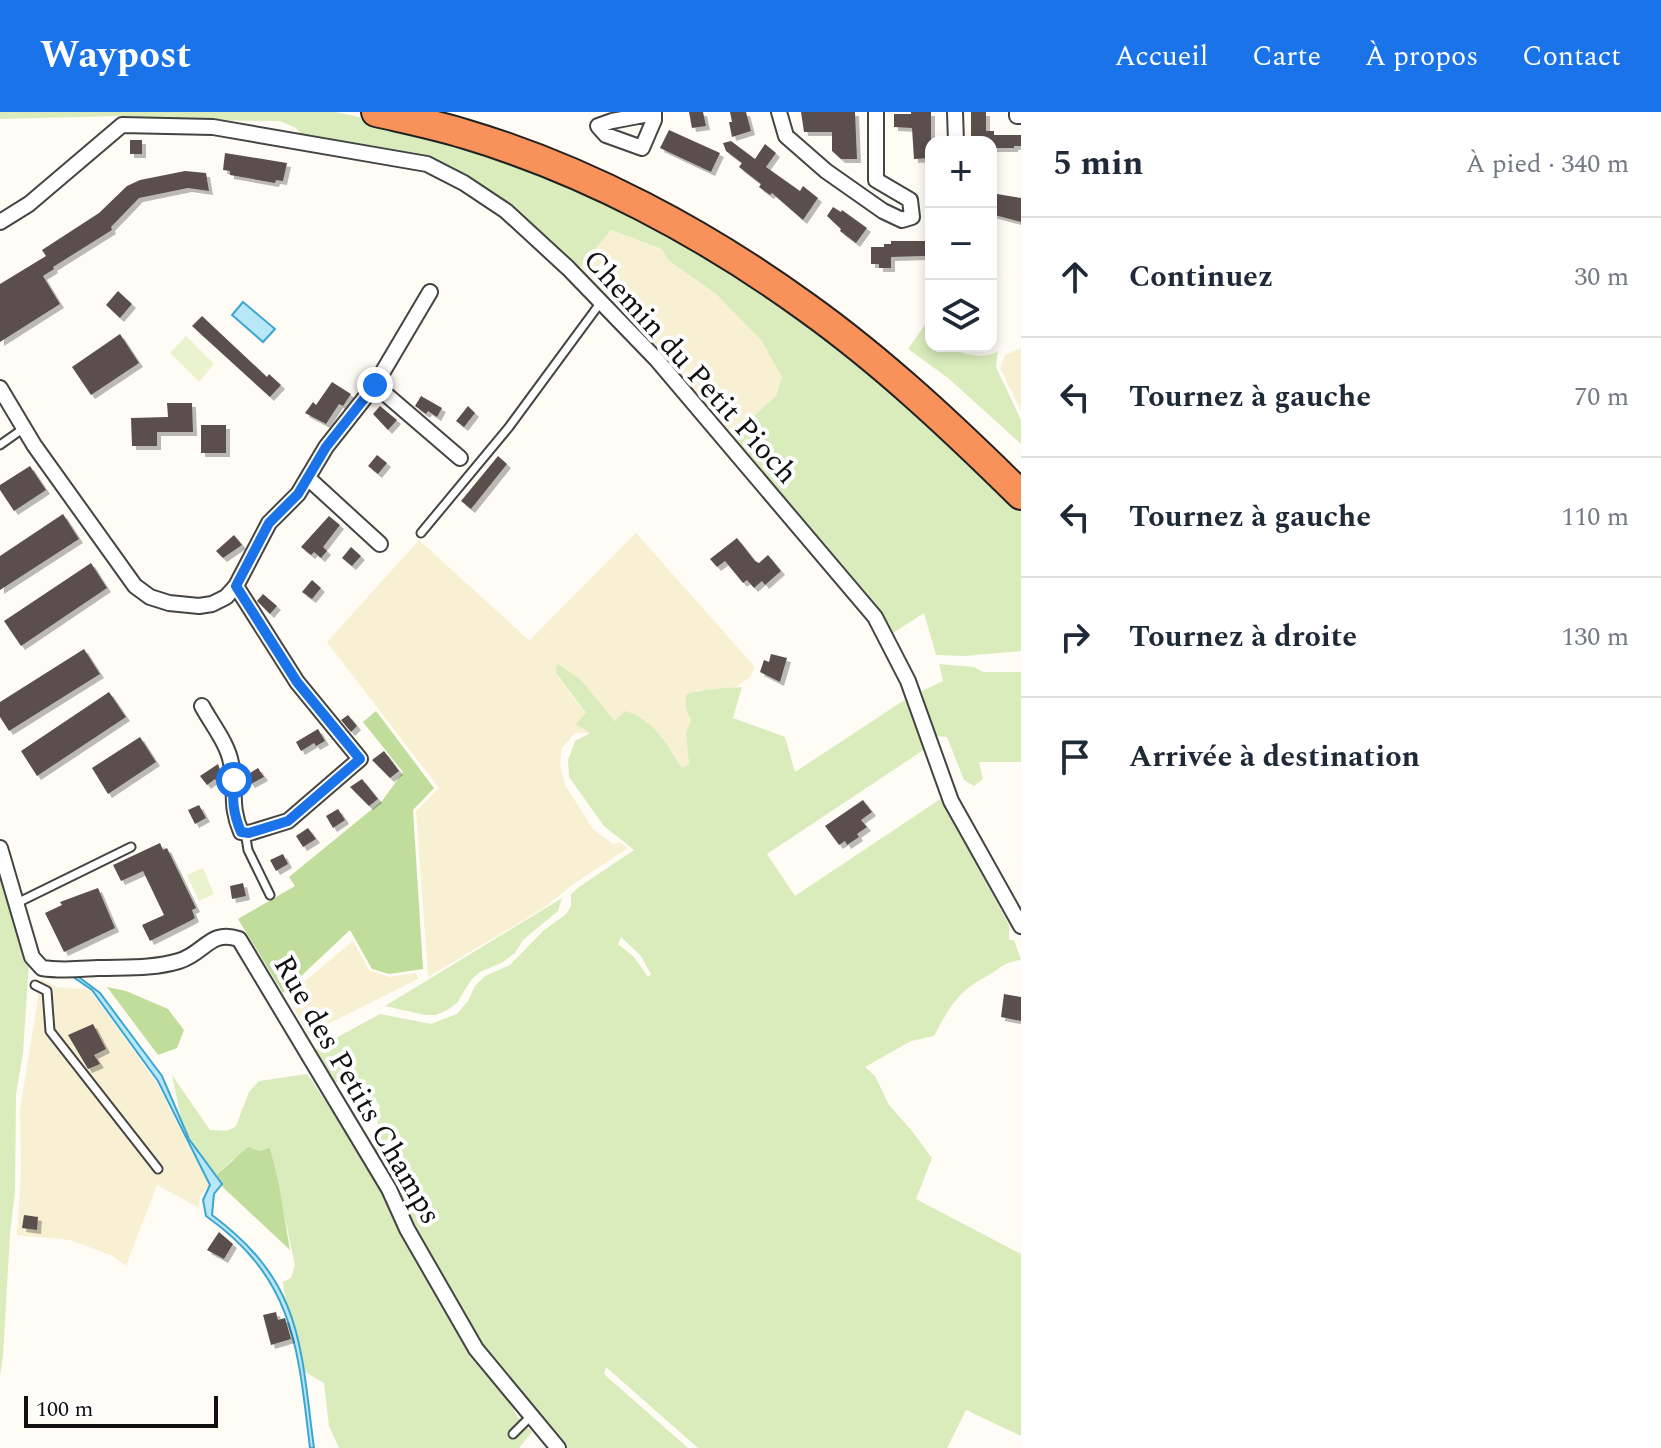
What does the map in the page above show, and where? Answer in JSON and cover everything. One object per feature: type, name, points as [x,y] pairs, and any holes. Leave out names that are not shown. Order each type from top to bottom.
[{"type":"highway","points":[[376,112],[465,134],[557,167],[647,209],[756,272],[869,356],[931,409],[1021,495]]},
{"type":"street","points":[[779,112],[786,136],[826,171],[883,211],[902,220],[912,217],[910,200],[876,180],[876,112]]},
{"type":"street","points":[[955,112],[956,136]]},
{"type":"street","name":"Chemin du Petit Pioch","points":[[0,222],[29,204],[122,125],[213,127],[427,164],[464,183],[506,211],[568,268],[657,360],[875,617],[908,681],[951,801],[1021,926]]},
{"type":"street","points":[[0,388],[24,428],[135,586],[150,597],[169,603],[212,604],[226,597],[236,586],[269,523],[309,479],[326,447],[375,385],[430,292]]},
{"type":"street","points":[[375,385],[460,458]]},
{"type":"street","points":[[309,479],[380,544]]},
{"type":"street","points":[[202,706],[231,758],[234,780],[232,801],[241,832],[288,821],[360,759],[297,682],[236,586]]},
{"type":"street","points":[[0,848],[17,903]]},
{"type":"street","name":"Rue des Petits Champs","points":[[17,903],[32,957],[42,968],[51,970],[160,967],[191,957],[217,936],[239,939],[389,1189],[407,1229],[476,1349],[558,1448]]},
{"type":"lane","points":[[421,533],[509,427],[601,302]]},
{"type":"lane","points":[[0,445],[24,428]]},
{"type":"lane","points":[[245,832],[248,850],[270,895]]},
{"type":"lane","points":[[17,903],[131,847]]},
{"type":"lane","points":[[35,985],[47,991],[50,1031],[158,1169]]},
{"type":"lane","points":[[513,1434],[530,1417]]},
{"type":"shaded area","points":[[611,230],[662,249],[669,261],[715,293],[761,340],[782,377],[776,396],[732,435],[577,271]]},
{"type":"shaded area","points":[[1021,348],[1021,411],[1000,368],[1005,355]]},
{"type":"shaded area","points":[[636,533],[755,667],[750,677],[736,687],[716,691],[697,690],[686,709],[691,720],[686,733],[689,766],[682,768],[672,751],[619,717],[616,721],[556,674],[586,714],[591,733],[575,733],[562,748],[560,763],[565,785],[593,829],[613,844],[620,842],[628,848],[545,907],[428,977],[416,811],[439,788],[327,642],[419,540],[532,643],[530,640]]},
{"type":"shaded area","points":[[353,941],[369,970],[389,977],[416,973],[418,979],[308,1034],[287,996]]},
{"type":"shaded area","points":[[41,979],[57,987],[90,990],[156,1082],[210,1185],[200,1196],[199,1208],[157,1185],[126,1266],[113,1256],[70,1240],[17,1235],[21,1170],[20,1110]]},
{"type":"green space","points":[[0,112],[336,112],[409,128],[575,186],[669,231],[794,309],[961,452],[1021,511],[1021,651],[936,655],[924,613],[890,635],[875,603],[732,435],[776,396],[782,377],[761,340],[715,293],[669,261],[662,249],[611,230],[577,271],[454,173],[304,137],[296,128],[280,121],[127,120],[122,116],[0,119]]},
{"type":"green space","points":[[925,325],[925,352],[960,352],[980,356],[998,351],[996,367],[1021,420],[1021,444],[948,378],[908,349]]},
{"type":"green space","points":[[186,336],[214,364],[199,382],[170,353]]},
{"type":"green space","points":[[557,664],[580,679],[615,721],[625,711],[651,726],[682,768],[689,765],[686,733],[691,720],[686,709],[686,695],[691,693],[742,687],[733,718],[785,737],[795,772],[909,697],[928,747],[767,854],[795,896],[945,796],[964,841],[1009,925],[1009,940],[1014,940],[1021,960],[1007,964],[961,994],[934,1036],[911,1041],[865,1067],[875,1076],[889,1105],[932,1158],[916,1199],[1021,1254],[1021,1436],[966,1410],[947,1448],[698,1448],[606,1367],[604,1374],[688,1448],[564,1448],[503,1371],[461,1310],[405,1204],[373,1156],[380,1106],[361,1085],[335,1082],[312,1051],[380,1014],[431,1024],[457,1014],[485,976],[510,965],[542,932],[566,914],[571,906],[571,894],[634,850],[604,826],[569,777],[568,760],[575,741],[590,733],[576,724],[586,713],[556,673]],"holes":[[[621,937],[641,956],[651,974],[648,977],[634,957],[618,944]]]},
{"type":"green space","points":[[939,664],[974,667],[983,672],[1021,672],[1021,762],[979,762],[983,779],[974,786],[964,780],[947,737],[933,736],[922,691],[943,681]]},
{"type":"green space","points":[[376,711],[434,788],[413,810],[423,969],[389,974],[372,969],[350,930],[283,993],[238,919],[295,886],[289,877],[382,801],[403,772],[363,722]]},
{"type":"green space","points":[[203,868],[214,894],[199,901],[187,875]]},
{"type":"green space","points":[[0,872],[29,961],[23,1054],[16,1094],[15,1192],[0,1376]]},
{"type":"green space","points":[[562,898],[558,911],[523,940],[515,953],[480,972],[471,980],[457,1003],[447,1010],[436,1015],[425,1015],[385,1006]]},
{"type":"green space","points":[[107,987],[126,991],[168,1009],[184,1030],[177,1048],[158,1055]]},
{"type":"green space","points":[[307,1074],[382,1184],[517,1416],[532,1432],[519,1448],[339,1448],[329,1426],[324,1383],[305,1372],[287,1304],[283,1282],[291,1278],[295,1265],[270,1149],[232,1160],[213,1178],[182,1124],[172,1075],[210,1130],[224,1131],[236,1126],[249,1092],[259,1081]]},
{"type":"green space","points":[[248,1147],[259,1151],[270,1148],[290,1250],[213,1178]]},
{"type":"water","points":[[243,302],[275,329],[263,342],[232,315]]},
{"type":"water","points":[[66,972],[72,972],[100,993],[162,1076],[189,1139],[222,1184],[214,1194],[212,1215],[242,1240],[281,1291],[300,1347],[314,1448],[310,1448],[295,1348],[275,1291],[236,1240],[206,1216],[203,1200],[210,1185],[158,1081],[92,990]]},
{"type":"building","points":[[689,112],[703,112],[706,126],[692,128]]},
{"type":"building","points":[[730,112],[746,112],[751,131],[732,137]]},
{"type":"building","points":[[801,112],[855,112],[857,159],[841,159],[832,151],[832,132],[804,132]]},
{"type":"building","points":[[931,112],[931,136],[925,136],[925,158],[914,159],[912,128],[894,127],[894,114]]},
{"type":"building","points":[[971,112],[986,112],[986,131],[994,131],[994,135],[1021,135],[1021,146],[997,148],[997,136],[971,136]]},
{"type":"building","points":[[669,130],[720,153],[711,172],[660,148]]},
{"type":"building","points":[[130,140],[142,140],[142,154],[130,154]]},
{"type":"building","points":[[731,141],[755,159],[765,144],[776,153],[766,167],[800,191],[803,186],[818,198],[803,220],[772,193],[770,195],[759,187],[761,184],[739,167],[742,163],[726,151],[723,143]]},
{"type":"building","points":[[225,153],[287,163],[283,181],[276,180],[275,183],[230,175],[230,171],[223,170]]},
{"type":"building","points":[[185,171],[206,173],[209,191],[188,188],[139,198],[111,227],[112,230],[43,276],[60,304],[0,342],[0,284],[46,256],[42,250],[99,213],[127,186],[140,180]]},
{"type":"building","points":[[997,194],[1021,198],[1021,222],[997,216]]},
{"type":"building","points":[[833,207],[867,228],[856,243],[827,216]]},
{"type":"building","points":[[891,241],[925,241],[925,256],[891,257],[891,268],[871,264],[871,247],[891,244]]},
{"type":"building","points":[[118,291],[132,304],[120,318],[106,305]]},
{"type":"building","points":[[202,316],[267,377],[269,374],[281,385],[270,397],[192,326]]},
{"type":"building","points":[[120,334],[139,363],[91,395],[72,367]]},
{"type":"building","points":[[332,382],[351,394],[343,406],[339,404],[326,424],[305,413],[313,402],[316,405]]},
{"type":"building","points":[[421,396],[442,408],[437,417],[415,406]]},
{"type":"building","points":[[167,403],[192,403],[193,432],[157,432],[157,446],[132,446],[131,418],[168,417]]},
{"type":"building","points":[[380,406],[397,420],[388,430],[373,414]]},
{"type":"building","points":[[468,406],[475,413],[464,427],[456,421]]},
{"type":"building","points":[[201,425],[226,425],[226,453],[201,453]]},
{"type":"building","points":[[377,455],[387,463],[378,474],[368,466]]},
{"type":"building","points":[[498,456],[507,464],[471,509],[461,501]]},
{"type":"building","points":[[30,466],[46,490],[14,511],[0,485]]},
{"type":"building","points":[[63,514],[79,539],[0,590],[0,556]]},
{"type":"building","points":[[329,516],[340,525],[323,547],[327,551],[321,558],[314,552],[311,555],[301,547]]},
{"type":"building","points":[[234,535],[242,545],[223,558],[216,551]]},
{"type":"building","points":[[737,538],[755,561],[759,563],[768,555],[781,571],[765,585],[762,581],[754,588],[747,580],[743,583],[725,561],[717,567],[710,559]]},
{"type":"building","points":[[351,547],[361,556],[352,566],[342,558]]},
{"type":"building","points":[[91,563],[107,588],[21,646],[4,621]]},
{"type":"building","points":[[312,580],[321,588],[312,599],[302,592]]},
{"type":"building","points":[[263,594],[277,606],[270,614],[257,601]]},
{"type":"building","points":[[84,649],[100,674],[9,731],[0,717],[0,702]]},
{"type":"building","points":[[771,654],[787,658],[780,682],[760,672],[764,660],[769,662]]},
{"type":"building","points":[[109,692],[126,717],[37,776],[21,751]]},
{"type":"building","points":[[348,715],[357,726],[351,732],[341,720]]},
{"type":"building","points":[[318,729],[325,741],[301,751],[296,742]]},
{"type":"building","points":[[140,737],[156,762],[108,794],[92,768]]},
{"type":"building","points":[[384,751],[399,771],[390,778],[372,760]]},
{"type":"building","points":[[218,764],[223,778],[207,785],[200,776]]},
{"type":"building","points":[[258,768],[264,777],[251,784],[245,776]]},
{"type":"building","points":[[362,779],[378,799],[369,806],[350,787]]},
{"type":"building","points":[[863,800],[872,812],[861,820],[867,827],[847,845],[845,841],[839,845],[825,826]]},
{"type":"building","points":[[199,805],[206,818],[195,824],[188,810]]},
{"type":"building","points":[[338,809],[345,820],[333,828],[326,816]]},
{"type":"building","points":[[308,828],[316,839],[303,847],[296,836]]},
{"type":"building","points":[[160,843],[163,850],[167,848],[196,908],[192,910],[195,918],[150,941],[142,925],[164,915],[143,871],[121,881],[113,865]]},
{"type":"building","points":[[283,854],[288,864],[276,871],[270,860]]},
{"type":"building","points":[[243,883],[246,896],[232,899],[230,886]]},
{"type":"building","points":[[98,888],[115,928],[64,952],[45,913],[62,905],[60,902]]},
{"type":"building","points":[[1004,994],[1021,997],[1021,1021],[1001,1017]]},
{"type":"building","points":[[93,1024],[106,1049],[94,1055],[100,1064],[88,1069],[68,1035]]},
{"type":"building","points":[[24,1215],[38,1217],[37,1230],[22,1228]]},
{"type":"building","points":[[219,1232],[233,1244],[224,1259],[207,1250]]},
{"type":"building","points":[[276,1312],[278,1320],[285,1318],[291,1339],[271,1345],[263,1315]]},
{"type":"route","points":[[234,780],[234,815],[241,832],[249,833],[288,821],[360,759],[297,682],[236,586],[269,523],[298,494],[326,447],[375,385]]}]
